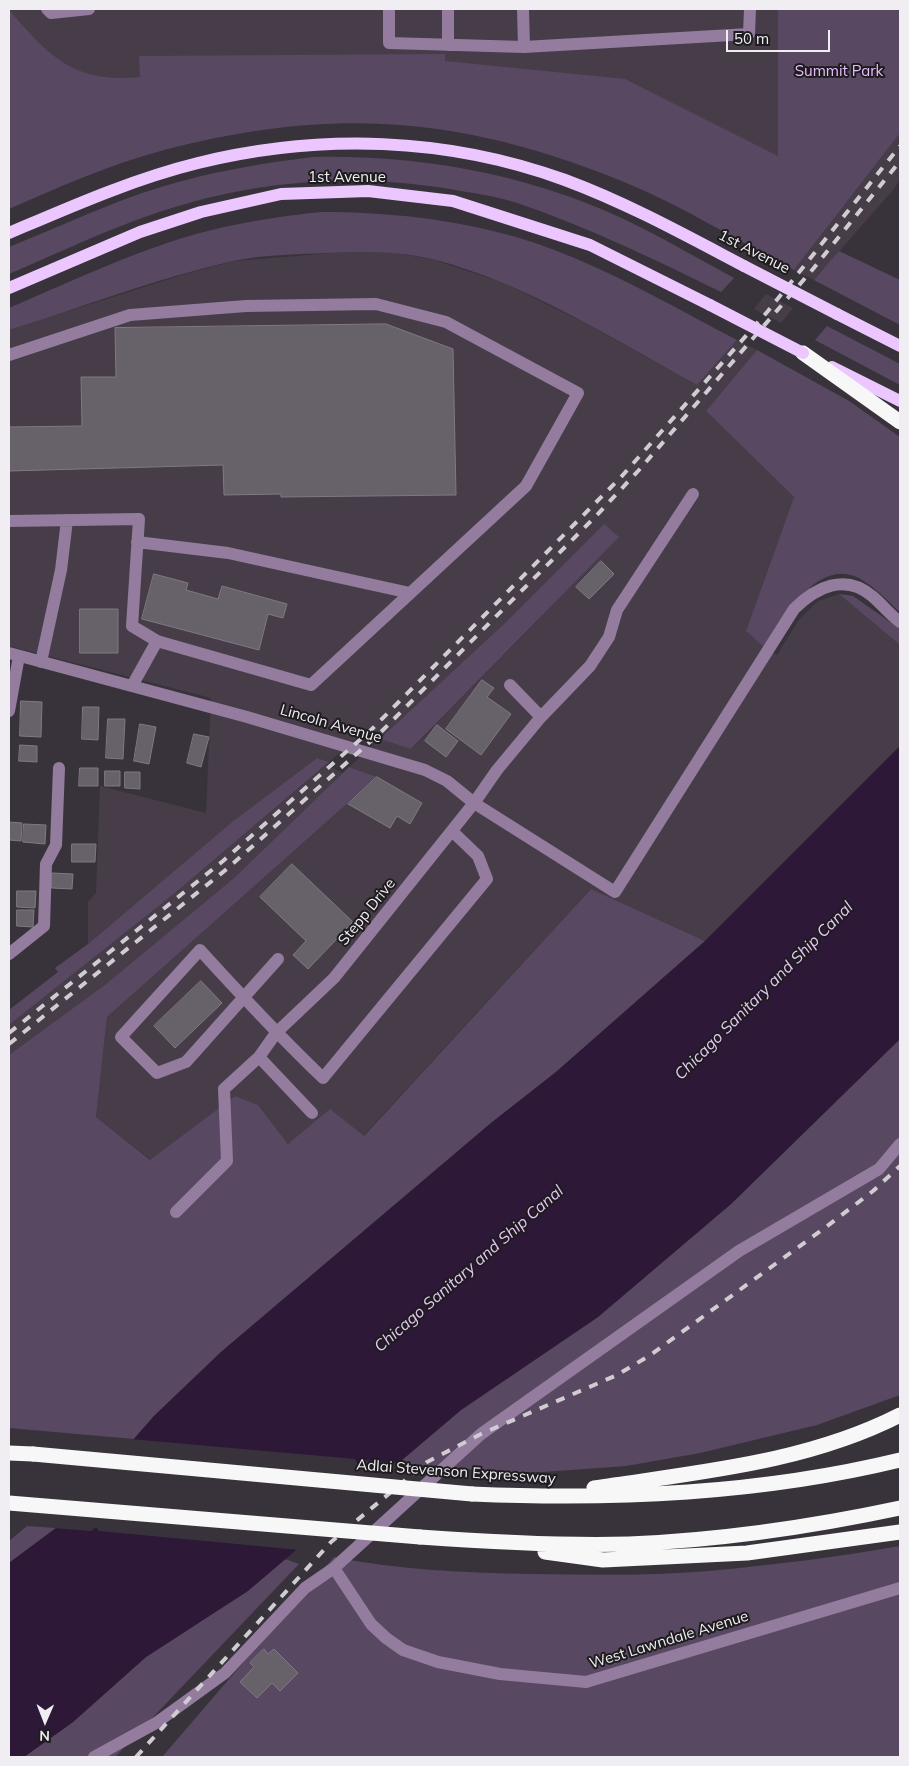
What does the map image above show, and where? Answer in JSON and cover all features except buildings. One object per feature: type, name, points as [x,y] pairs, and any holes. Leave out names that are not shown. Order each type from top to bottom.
[{"type":"highway","points":[[803,353],[900,422]]},
{"type":"highway","points":[[537,1496],[735,1467],[820,1447],[882,1424],[900,1415]]},
{"type":"highway","name":"Adlai Stevenson Expressway","points":[[9,1453],[472,1494],[537,1496],[670,1494],[723,1489],[778,1482],[900,1460]]},
{"type":"highway","points":[[9,1503],[420,1537],[563,1544],[686,1540],[804,1526],[900,1508]]},
{"type":"highway","points":[[477,1541],[603,1560],[747,1553],[900,1532]]},
{"type":"main road","name":"1st Avenue","points":[[9,233],[150,177],[198,163],[292,146],[358,142],[440,149],[505,163],[563,180],[598,193],[665,224],[900,346]]},
{"type":"main road","name":"1st Avenue","points":[[9,288],[140,232],[202,212],[280,194],[368,191],[453,201],[590,245],[803,353]]},
{"type":"main road","points":[[803,353],[900,401]]},
{"type":"street","points":[[47,9],[51,13],[89,9]]},
{"type":"street","points":[[389,9],[389,43],[524,47],[749,34],[750,9]]},
{"type":"street","points":[[448,9],[448,45]]},
{"type":"street","points":[[523,9],[524,47]]},
{"type":"street","points":[[9,355],[130,315],[246,306],[376,304],[446,322],[578,393],[526,486],[312,685],[157,641],[132,626],[139,519],[9,521]]},
{"type":"street","name":"Stepp Drive","points":[[176,1212],[228,1160],[224,1090],[259,1056],[276,1033],[334,978],[452,831],[497,770],[541,717],[590,666],[609,637],[617,610],[693,494]]},
{"type":"street","points":[[41,662],[60,570],[67,520]]},
{"type":"street","points":[[137,542],[228,553],[410,593]]},
{"type":"street","name":"Lincoln Avenue","points":[[14,654],[401,761],[447,780],[474,802],[615,892],[794,609],[807,597],[827,585],[850,584],[871,594],[900,622]]},
{"type":"street","points":[[132,686],[157,641]]},
{"type":"street","points":[[9,711],[14,654]]},
{"type":"street","points":[[510,685],[541,717]]},
{"type":"street","points":[[9,954],[44,926],[46,864],[56,844],[59,768]]},
{"type":"street","points":[[278,958],[243,998],[186,1062],[157,1074],[121,1037],[200,950],[243,998],[276,1033],[324,1078],[486,879],[478,856],[452,831]]},
{"type":"street","points":[[259,1056],[312,1113]]},
{"type":"street","points":[[94,1757],[156,1723],[225,1673],[305,1588],[334,1568],[481,1434],[739,1251],[879,1169],[900,1144]]},
{"type":"street","name":"West Lawndale Avenue","points":[[334,1568],[371,1624],[403,1650],[438,1662],[500,1674],[586,1682],[900,1588]]},
{"type":"shaded area","points":[[9,9],[778,9],[778,157],[626,80],[467,87],[9,173]]},
{"type":"shaded area","points":[[900,133],[900,180],[893,190],[814,280],[794,270]]},
{"type":"shaded area","points":[[346,252],[388,252],[431,259],[504,283],[587,324],[697,385],[737,340],[757,350],[706,411],[794,497],[746,631],[777,655],[798,621],[818,601],[839,594],[900,645],[900,746],[705,941],[591,889],[363,1136],[288,1144],[258,1105],[235,1096],[151,1160],[96,1117],[107,1017],[377,777],[349,767],[380,739],[412,749],[541,617],[604,524],[506,622],[385,735],[368,728],[329,762],[317,758],[232,822],[88,944],[88,902],[96,893],[100,786],[206,813],[211,698],[9,646],[9,330],[185,274],[234,261]]},
{"type":"shaded area","points":[[766,294],[793,308],[781,323],[754,309]]},
{"type":"shaded area","points":[[326,765],[343,773],[234,878],[106,984],[9,1055],[9,1025],[175,893]]},
{"type":"green space","name":"Summit Park","points":[[778,9],[900,9],[900,133],[794,270],[646,191],[565,160],[508,143],[452,131],[397,125],[341,123],[285,127],[226,136],[164,150],[124,162],[66,184],[9,209],[9,10],[37,41],[51,53],[80,71],[97,76],[117,78],[140,77],[139,56],[445,54],[445,61],[625,79],[778,156]]},
{"type":"green space","points":[[313,157],[356,157],[440,165],[522,182],[562,194],[601,209],[652,233],[734,278],[721,292],[595,233],[517,203],[501,198],[450,189],[377,181],[303,182],[267,186],[195,201],[121,226],[9,274],[9,247],[122,200],[217,172]]},
{"type":"green space","points":[[321,212],[371,213],[444,221],[516,237],[601,270],[737,340],[697,385],[601,331],[501,282],[467,269],[432,259],[406,254],[366,252],[280,255],[233,261],[148,284],[9,330],[9,308],[84,275],[160,245],[226,227],[266,219]]},
{"type":"green space","points":[[839,251],[900,280],[900,325],[814,280]]},
{"type":"green space","points":[[827,326],[900,364],[900,385],[815,340]]},
{"type":"green space","points":[[757,350],[849,401],[900,437],[900,612],[864,581],[851,575],[837,574],[823,578],[800,598],[789,610],[764,647],[746,631],[794,497],[706,411]]},
{"type":"green space","points":[[604,524],[619,537],[411,749],[380,739],[506,622]]},
{"type":"green space","points":[[839,594],[853,596],[900,629],[900,645]]},
{"type":"green space","points":[[317,758],[329,762],[175,893],[9,1025],[9,1010],[58,972],[55,968],[88,944],[232,822]]},
{"type":"green space","points":[[349,767],[377,777],[107,1017],[96,1117],[150,1160],[235,1096],[258,1105],[288,1144],[330,1109],[364,1136],[591,889],[705,941],[556,1072],[491,1123],[221,1352],[154,1416],[134,1439],[9,1428],[9,1055],[106,984],[234,878]]},
{"type":"green space","points":[[900,1039],[900,1395],[817,1425],[700,1453],[626,1466],[542,1472],[498,1472],[398,1463],[461,1410],[598,1317],[731,1204]]},
{"type":"green space","points":[[27,1526],[56,1528],[9,1563],[9,1541]]},
{"type":"green space","points":[[900,1546],[900,1757],[162,1757],[334,1557],[407,1568],[457,1572],[598,1575],[709,1571],[829,1557]]},
{"type":"green space","points":[[285,1559],[299,1564],[115,1757],[24,1757],[73,1722],[146,1657],[247,1591]]},
{"type":"water","name":"Chicago Sanitary and Ship Canal","points":[[900,746],[900,1039],[731,1204],[598,1317],[461,1410],[248,1591],[146,1657],[73,1722],[24,1757],[9,1757],[9,1563],[56,1528],[154,1416],[221,1352],[491,1123],[556,1072],[705,941]]},
{"type":"pier","points":[[130,1439],[355,1459],[357,1463],[363,1460],[402,1463],[300,1550],[99,1531],[96,1527],[91,1531],[53,1528]]},
{"type":"railway","points":[[9,1033],[223,861],[372,729],[622,476],[768,311],[900,146]]},
{"type":"railway","points":[[9,1044],[228,868],[380,733],[596,516],[639,470],[813,269],[900,161]]},
{"type":"railway","points":[[136,1757],[331,1542],[427,1462],[481,1434],[617,1375],[649,1356],[826,1227],[873,1191],[900,1166]]}]
